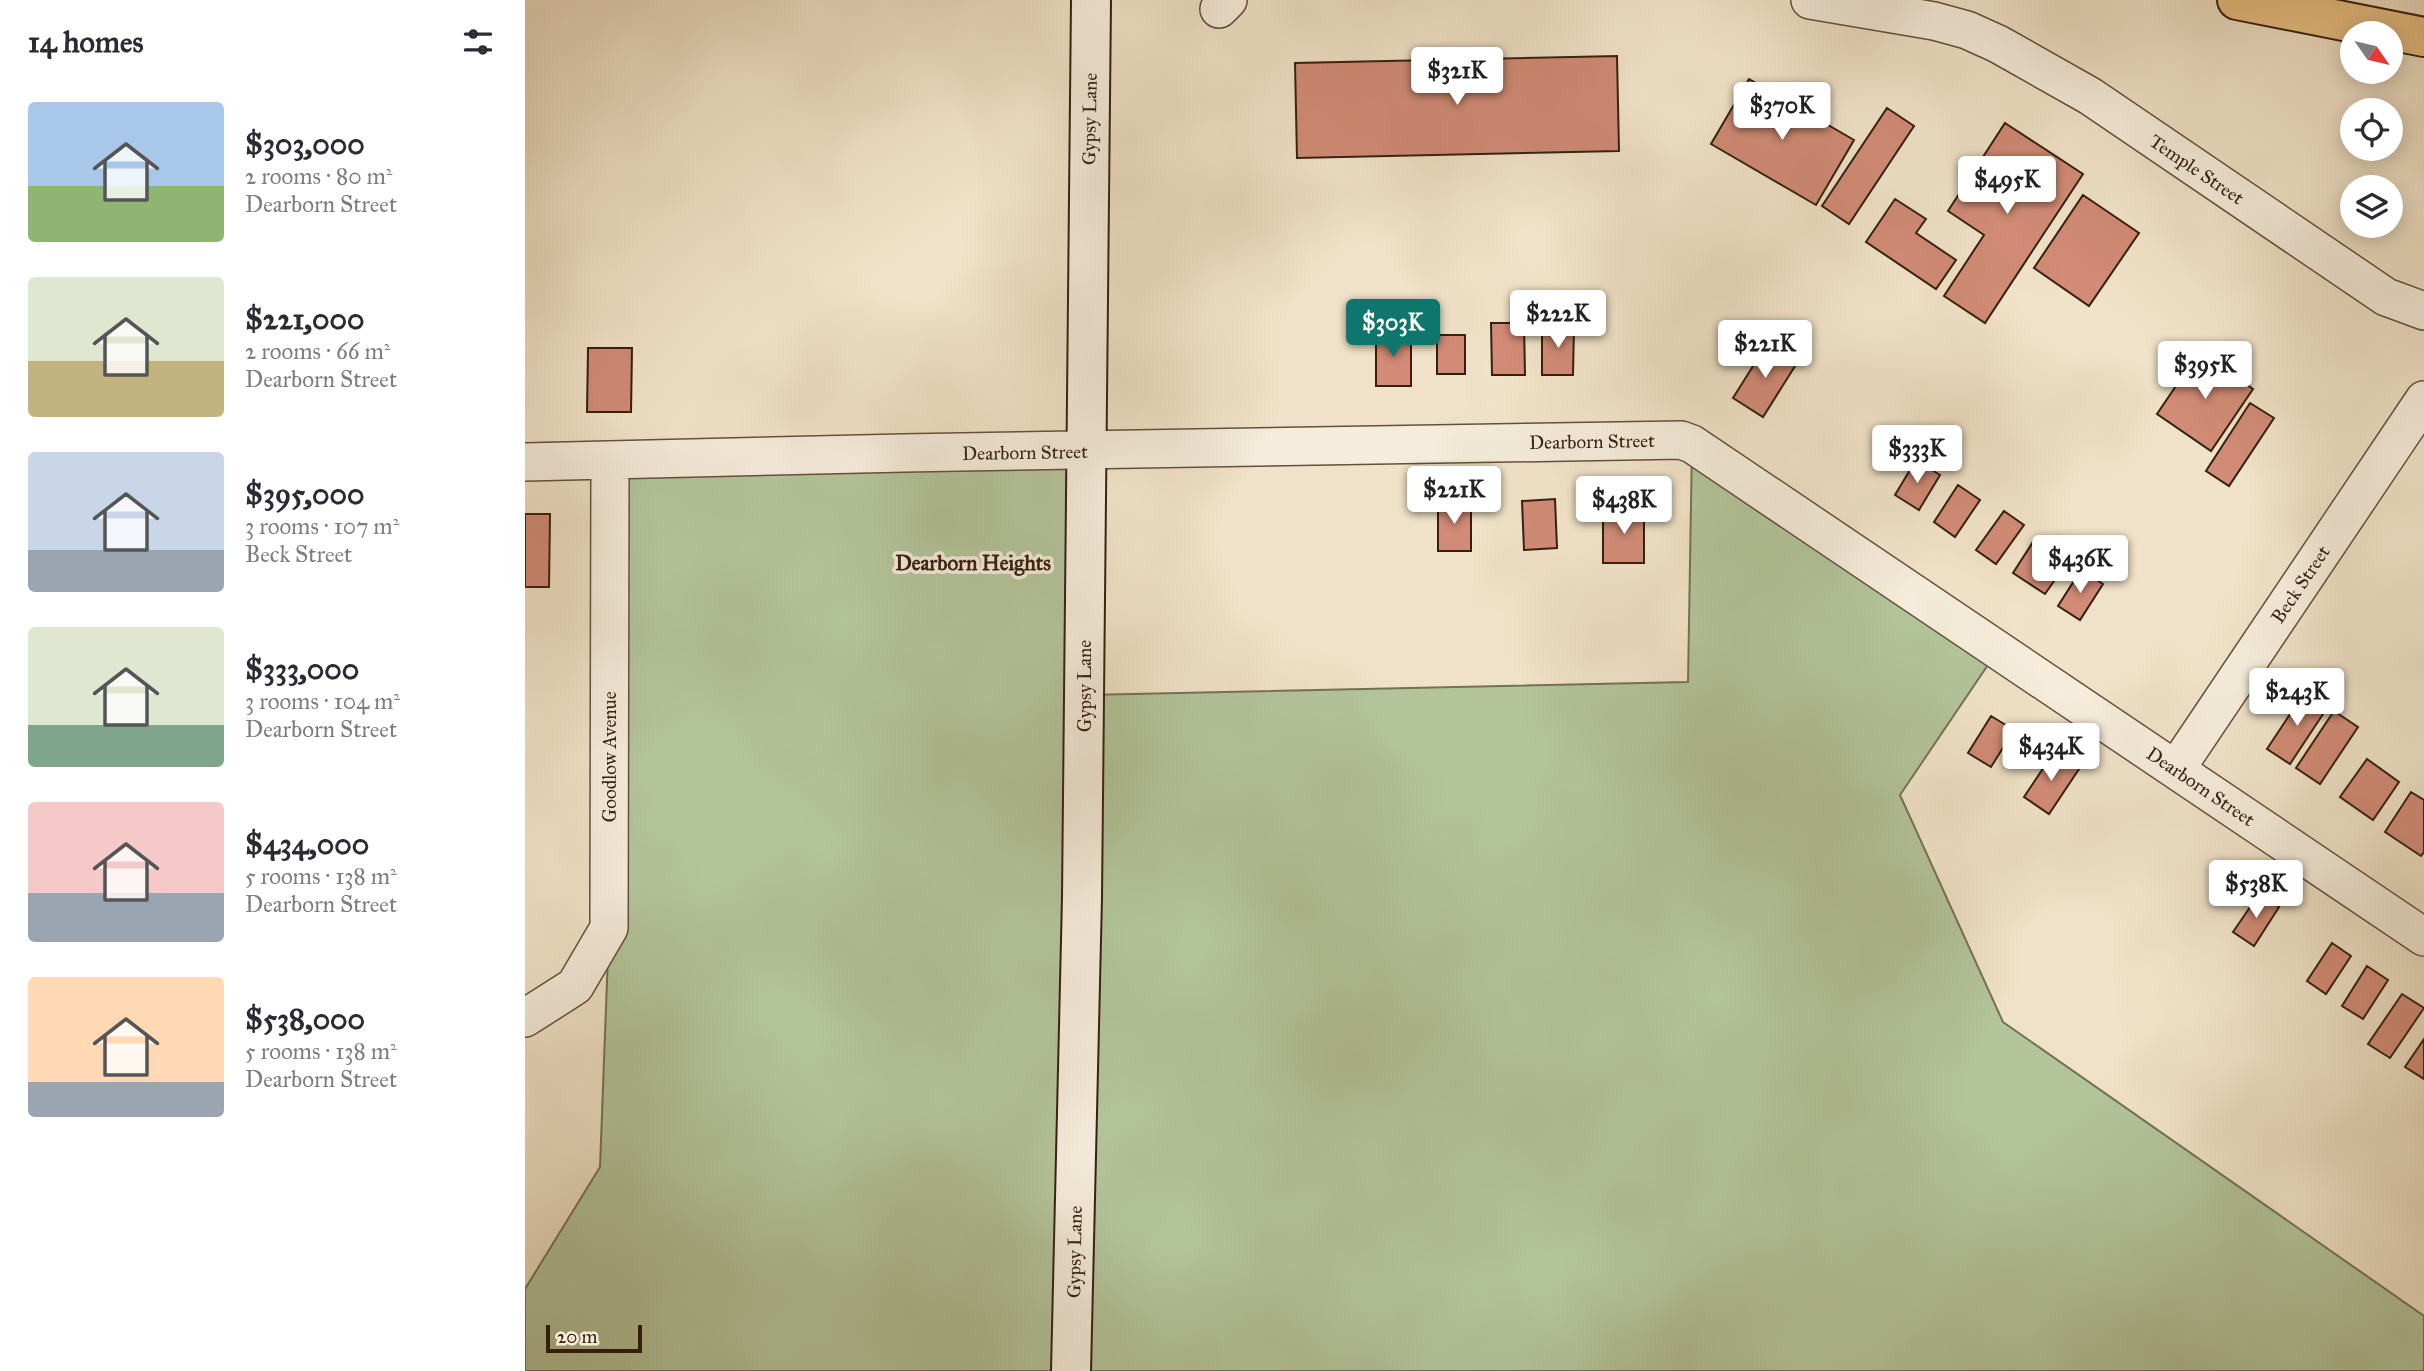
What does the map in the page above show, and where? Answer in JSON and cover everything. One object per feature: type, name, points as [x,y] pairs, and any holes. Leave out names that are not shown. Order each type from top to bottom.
[{"type":"main road","name":"Gypsy Lane","points":[[1071,1371],[1082,897],[1091,0]]},
{"type":"main road","points":[[2237,0],[2424,37]]},
{"type":"street","name":"Temple Street","points":[[1810,0],[1934,20],[1967,30],[1998,44],[2090,96],[2386,297],[2424,311]]},
{"type":"street","name":"Beck Street","points":[[2176,769],[2424,400]]},
{"type":"street","name":"Dearborn Street","points":[[525,462],[1681,440],[1704,452],[2424,937]]},
{"type":"street","name":"Goodlow Avenue","points":[[525,1018],[575,986],[610,928],[610,460]]},
{"type":"green space","points":[[1692,444],[1998,650],[1900,795],[2003,1022],[2424,1316],[2424,1371],[525,1371],[525,1289],[600,1167],[609,928],[610,460],[1086,451],[1085,695],[1688,682]]},
{"type":"building","points":[[1617,56],[1619,151],[1297,158],[1295,63]]},
{"type":"building","points":[[1749,79],[1854,140],[1816,205],[1711,144]]},
{"type":"building","points":[[1887,108],[1914,126],[1849,224],[1822,206]]},
{"type":"building","points":[[2005,123],[2083,174],[1985,323],[1944,296],[1984,235],[1948,211]]},
{"type":"building","points":[[2083,195],[2139,233],[2089,306],[2034,268]]},
{"type":"building","points":[[1895,199],[1926,219],[1916,233],[1956,260],[1936,289],[1866,242]]},
{"type":"building","points":[[1491,323],[1524,323],[1525,375],[1492,375]]},
{"type":"building","points":[[1542,326],[1574,326],[1573,375],[1542,375]]},
{"type":"building","points":[[1376,332],[1411,333],[1411,386],[1376,386]]},
{"type":"building","points":[[1437,335],[1465,335],[1465,374],[1437,374]]},
{"type":"building","points":[[1767,344],[1797,363],[1763,417],[1733,398]]},
{"type":"building","points":[[588,348],[632,348],[631,412],[587,412]]},
{"type":"building","points":[[2199,352],[2253,389],[2211,451],[2157,414]]},
{"type":"building","points":[[2250,403],[2274,418],[2229,486],[2206,471]]},
{"type":"building","points":[[1916,460],[1940,475],[1919,510],[1895,495]]},
{"type":"building","points":[[1958,485],[1980,500],[1955,537],[1934,522]]},
{"type":"building","points":[[1555,499],[1557,548],[1524,550],[1522,501]]},
{"type":"building","points":[[1438,501],[1471,501],[1471,551],[1438,551]]},
{"type":"building","points":[[1603,509],[1644,509],[1644,563],[1603,563]]},
{"type":"building","points":[[2004,511],[2024,525],[1996,564],[1976,550]]},
{"type":"building","points":[[525,514],[550,514],[549,587],[525,587]]},
{"type":"building","points":[[2033,542],[2066,564],[2045,594],[2013,573]]},
{"type":"building","points":[[2081,570],[2103,584],[2080,620],[2058,606]]},
{"type":"building","points":[[2304,693],[2327,708],[2290,764],[2267,749]]},
{"type":"building","points":[[2334,711],[2358,727],[2320,784],[2296,768]]},
{"type":"building","points":[[1991,716],[2014,730],[1991,767],[1968,753]]},
{"type":"building","points":[[2054,752],[2079,769],[2049,814],[2024,797]]},
{"type":"building","points":[[2367,759],[2399,782],[2373,820],[2340,797]]},
{"type":"building","points":[[2411,792],[2424,800],[2424,852],[2421,856],[2385,832]]},
{"type":"building","points":[[2259,894],[2279,907],[2254,946],[2233,932]]},
{"type":"building","points":[[2332,943],[2351,956],[2326,994],[2307,981]]},
{"type":"building","points":[[2367,966],[2388,980],[2363,1019],[2342,1006]]},
{"type":"building","points":[[2402,994],[2424,1008],[2390,1058],[2368,1044]]},
{"type":"building","points":[[2424,1039],[2424,1079],[2405,1067]]},
{"type":"district","name":"Dearborn Heights","points":[[973,563]]}]
